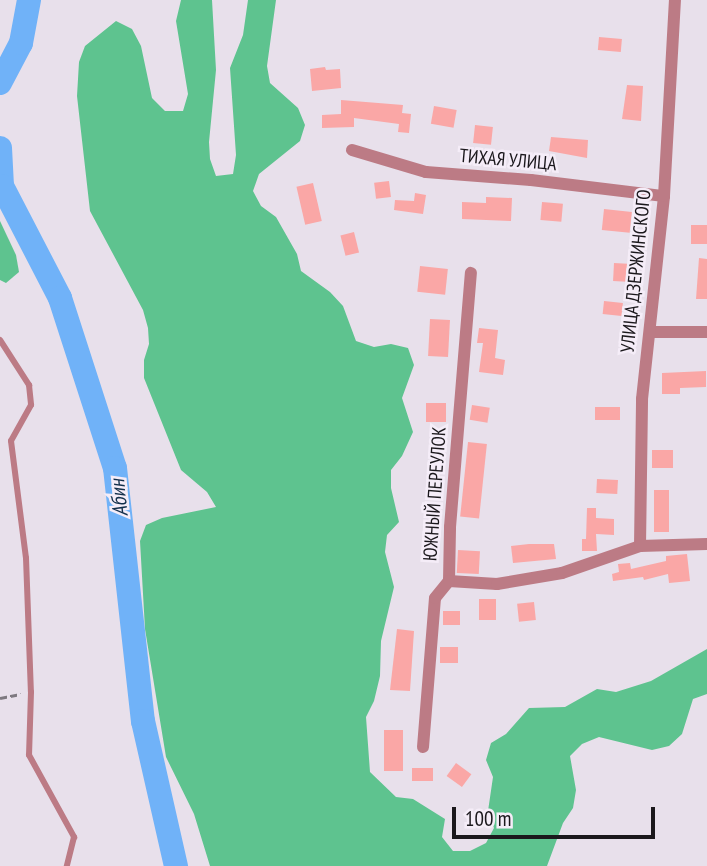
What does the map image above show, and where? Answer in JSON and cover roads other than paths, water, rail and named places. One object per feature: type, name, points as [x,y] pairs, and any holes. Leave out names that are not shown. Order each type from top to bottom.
[{"type":"street","name":"УЛИЦА ДЗЕРЖИНСКОГО","points":[[640,546],[642,399],[664,196],[675,0]]},
{"type":"street","name":"ТИХАЯ УЛИЦА","points":[[352,150],[426,172],[664,196]]},
{"type":"street","name":"ЮЖНЫЙ ПЕРЕУЛОК","points":[[471,273],[450,527],[449,581],[497,584],[562,573],[640,546],[707,544]]},
{"type":"street","points":[[651,332],[707,332]]},
{"type":"street","points":[[423,747],[435,598],[449,581]]},
{"type":"lane","points":[[0,340],[29,385],[31,405],[10,441],[26,558],[31,692],[29,755],[74,837],[67,866]]},
{"type":"waterway","name":"Абин","points":[[0,83],[21,43],[29,0]]},
{"type":"waterway","name":"Абин","points":[[0,148],[2,186],[60,298],[115,468],[143,721],[176,866]]}]
